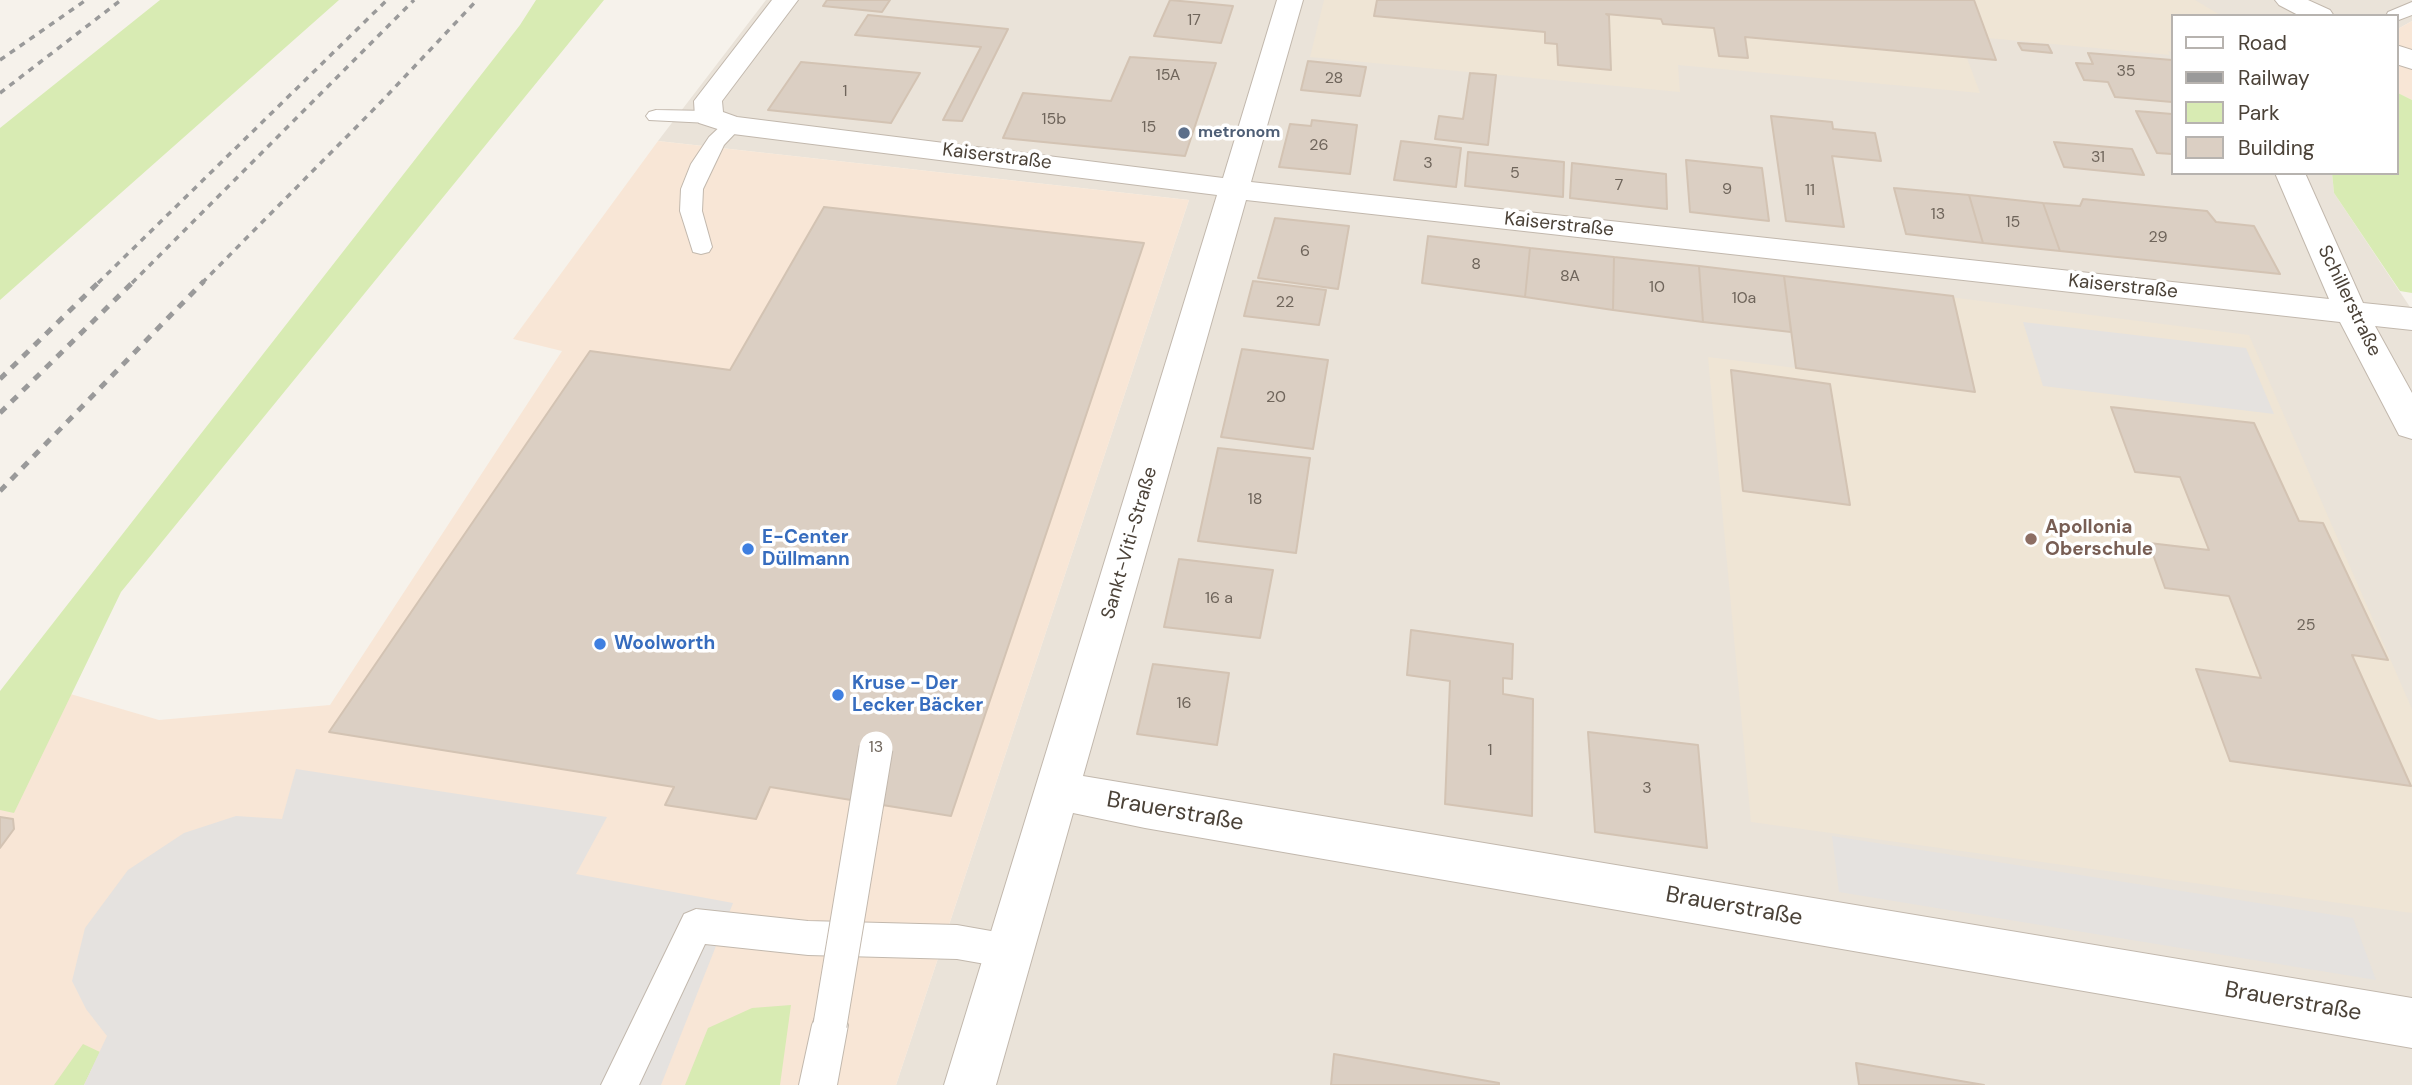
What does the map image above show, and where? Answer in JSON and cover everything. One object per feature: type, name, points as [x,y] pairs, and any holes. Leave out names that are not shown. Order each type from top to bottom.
[{"type":"street","points":[[721,121],[708,101],[785,0]]},
{"type":"street","name":"Sankt-Viti-Straße","points":[[970,1085],[1290,0]]},
{"type":"street","points":[[2288,0],[2317,14]]},
{"type":"street","name":"Kaiserstraße","points":[[721,121],[1185,180],[1234,190],[2412,319]]},
{"type":"street","name":"Schillerstraße","points":[[2291,175],[2351,312],[2412,426]]},
{"type":"street","name":"Brauerstraße","points":[[1056,790],[1145,808],[2412,1023]]},
{"type":"lane","points":[[656,116],[721,121],[716,141],[702,164],[692,189],[691,211],[701,247]]},
{"type":"lane","points":[[818,1085],[876,748]]},
{"type":"lane","points":[[620,1085],[696,926],[808,938],[957,942],[1008,951]]},
{"type":"shaded area","points":[[766,0],[2412,0],[2412,21],[2398,29],[2398,14],[2170,14],[2170,175],[2332,175],[2334,193],[2412,310],[2412,1085],[896,1085],[1189,200],[658,141]]},
{"type":"shaded area","points":[[1324,0],[2195,0],[2219,14],[2170,14],[2170,55],[1988,38],[1996,60],[1967,58],[1980,93],[1678,65],[1680,92],[1310,57]]},
{"type":"shaded area","points":[[2412,21],[2412,100],[2398,93],[2398,29]]},
{"type":"shaded area","points":[[658,141],[1189,200],[896,1085],[0,1085],[0,698],[16,678],[159,720],[330,705],[562,351],[513,339]]},
{"type":"shaded area","name":"Apollonia Oberschule","points":[[1784,276],[2249,335],[2412,709],[2412,913],[1751,822],[1708,357],[1796,368]]},
{"type":"shaded area","points":[[2023,322],[2246,348],[2274,414],[2043,386]]},
{"type":"shaded area","points":[[296,769],[607,817],[576,874],[733,903],[661,1085],[84,1085],[107,1036],[86,1009],[72,981],[85,928],[128,870],[184,833],[236,816],[282,819]]},
{"type":"shaded area","points":[[1832,836],[2353,918],[2376,980],[1839,892]]},
{"type":"green space","points":[[160,0],[339,0],[0,300],[0,128]]},
{"type":"green space","points":[[536,0],[604,0],[121,592],[14,813],[0,810],[0,691],[520,25]]},
{"type":"green space","points":[[2398,93],[2412,100],[2412,293],[2400,291],[2334,193],[2332,175],[2398,175]]},
{"type":"green space","points":[[791,1005],[780,1085],[685,1085],[708,1028],[752,1008]]},
{"type":"green space","points":[[83,1044],[100,1052],[84,1085],[54,1085]]},
{"type":"building","points":[[827,0],[890,0],[882,12],[823,6]]},
{"type":"building","points":[[1170,0],[1233,6],[1221,43],[1154,36]]},
{"type":"building","points":[[1377,0],[1974,0],[1996,60],[1745,37],[1748,58],[1719,56],[1714,28],[1663,24],[1661,19],[1606,14],[1609,16],[1611,70],[1558,65],[1557,44],[1545,43],[1545,32],[1374,16]]},
{"type":"building","points":[[868,15],[1008,29],[962,121],[943,120],[981,47],[855,35]]},
{"type":"building","points":[[2018,43],[2048,45],[2052,53],[2022,50]]},
{"type":"building","points":[[2088,53],[2170,60],[2170,102],[2115,97],[2108,82],[2084,80],[2076,63],[2093,64]]},
{"type":"building","points":[[1130,57],[1216,63],[1185,156],[1003,138],[1023,93],[1111,101]]},
{"type":"building","points":[[1308,61],[1366,67],[1360,96],[1301,90]]},
{"type":"building","points":[[801,62],[920,73],[891,123],[768,110]]},
{"type":"building","points":[[1470,73],[1496,75],[1488,145],[1435,139],[1439,116],[1463,119]]},
{"type":"building","points":[[2136,111],[2170,114],[2170,154],[2157,153]]},
{"type":"building","points":[[1771,116],[1832,122],[1833,129],[1875,133],[1881,161],[1832,156],[1844,227],[1786,221]]},
{"type":"building","points":[[1312,120],[1357,125],[1350,174],[1279,167],[1290,124],[1311,126]]},
{"type":"building","points":[[1401,141],[1461,148],[1456,187],[1394,180]]},
{"type":"building","points":[[2054,142],[2132,149],[2144,175],[2064,167]]},
{"type":"building","points":[[1468,152],[1564,162],[1563,197],[1465,186]]},
{"type":"building","points":[[1686,160],[1762,168],[1769,221],[1690,212]]},
{"type":"building","points":[[1572,163],[1666,174],[1667,209],[1570,198]]},
{"type":"building","points":[[1894,188],[1969,195],[1983,243],[1906,234]]},
{"type":"building","points":[[1969,195],[2043,203],[2060,251],[1983,243]]},
{"type":"building","points":[[2083,199],[2207,211],[2216,222],[2254,226],[2280,274],[2060,251],[2043,203],[2080,206]]},
{"type":"building","name":"E-Center Düllmann","points":[[824,207],[1144,243],[951,816],[770,787],[756,819],[665,805],[674,787],[329,732],[590,351],[730,370]]},
{"type":"building","points":[[1275,218],[1349,226],[1338,289],[1258,278]]},
{"type":"building","points":[[1428,236],[1530,248],[1525,297],[1422,283]]},
{"type":"building","points":[[1530,248],[1614,257],[1613,310],[1525,297]]},
{"type":"building","points":[[1614,257],[1699,266],[1703,322],[1613,310]]},
{"type":"building","points":[[1699,266],[1784,276],[1791,332],[1703,322]]},
{"type":"building","points":[[1784,276],[1953,296],[1975,392],[1796,368]]},
{"type":"building","points":[[1253,281],[1326,290],[1319,325],[1244,316]]},
{"type":"building","points":[[1242,349],[1328,360],[1313,449],[1221,437]]},
{"type":"building","points":[[1731,370],[1830,384],[1850,505],[1743,491]]},
{"type":"building","name":"Apollonia Oberschule","points":[[2111,407],[2254,423],[2299,521],[2323,523],[2388,660],[2352,655],[2411,786],[2230,761],[2196,669],[2261,678],[2229,596],[2165,588],[2149,543],[2209,550],[2180,477],[2135,472]]},
{"type":"building","points":[[1218,448],[1310,458],[1296,553],[1198,541]]},
{"type":"building","points":[[1179,559],[1273,570],[1260,638],[1164,627]]},
{"type":"building","points":[[1411,630],[1513,644],[1512,679],[1503,678],[1503,694],[1533,699],[1532,816],[1445,804],[1450,681],[1407,675]]},
{"type":"building","points":[[1153,664],[1229,673],[1217,745],[1137,734]]},
{"type":"building","points":[[1588,732],[1698,745],[1707,848],[1595,832]]},
{"type":"building","points":[[0,817],[13,819],[14,829],[0,848]]},
{"type":"building","points":[[1334,1054],[1499,1083],[1499,1085],[1331,1085]]},
{"type":"building","points":[[1856,1063],[1984,1085],[1859,1085]]},
{"type":"railway","points":[[0,60],[86,0]]},
{"type":"railway","points":[[0,93],[121,0]]},
{"type":"railway","points":[[98,283],[387,0]]},
{"type":"railway","points":[[134,281],[414,0]]},
{"type":"railway","points":[[202,283],[382,101],[477,0]]},
{"type":"railway","points":[[0,379],[100,281]]},
{"type":"railway","points":[[0,413],[134,281]]},
{"type":"railway","points":[[0,491],[204,281]]},
{"type":"place","name":"metronom","points":[[1184,133]]},
{"type":"place","name":"Apollonia Oberschule","points":[[2031,539]]},
{"type":"place","name":"E-Center Düllmann","points":[[748,549]]},
{"type":"place","name":"Woolworth","points":[[600,644]]},
{"type":"place","name":"Kruse - Der Lecker Bäcker","points":[[838,695]]}]
